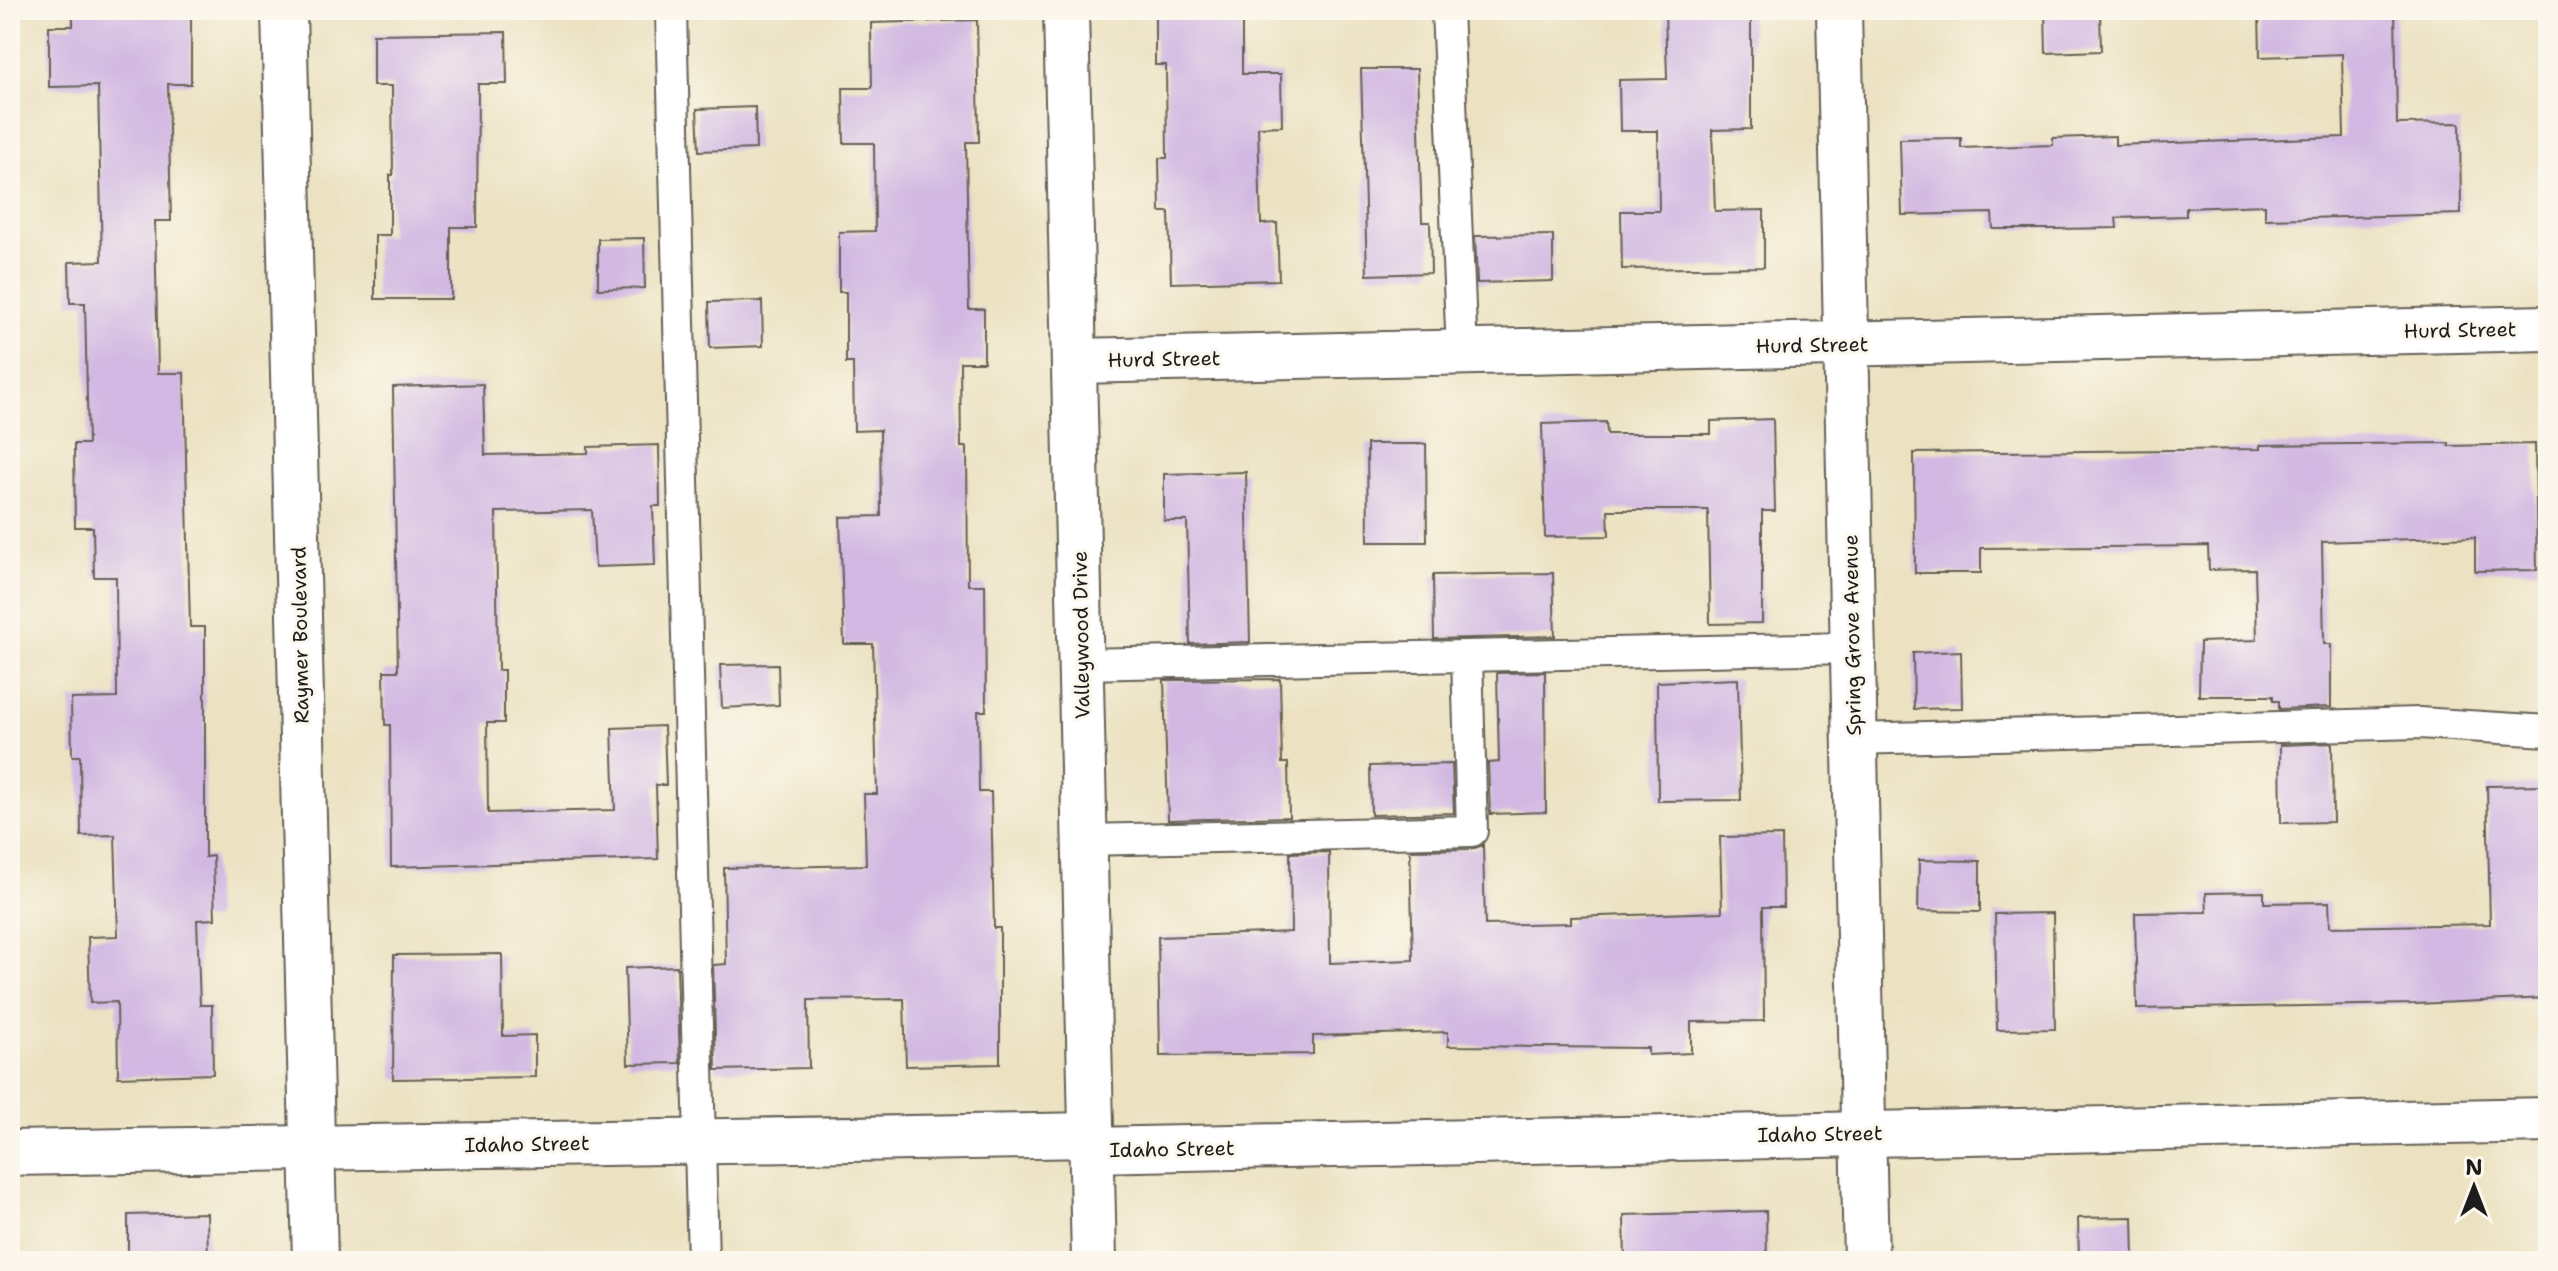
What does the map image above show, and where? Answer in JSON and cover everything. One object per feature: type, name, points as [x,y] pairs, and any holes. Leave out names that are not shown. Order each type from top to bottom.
[{"type":"street","name":"Raymer Boulevard","points":[[284,10],[315,1261]]},
{"type":"street","name":"Valleywood Drive","points":[[1066,10],[1094,1261]]},
{"type":"street","name":"Spring Grove Avenue","points":[[1839,10],[1866,1261]]},
{"type":"street","name":"Hurd Street","points":[[1076,361],[2548,328]]},
{"type":"street","name":"Idaho Street","points":[[10,1153],[700,1141],[1091,1143],[2548,1120]]},
{"type":"lane","points":[[671,10],[703,1261]]},
{"type":"lane","points":[[1447,10],[1462,352]]},
{"type":"lane","points":[[1082,664],[1853,648]]},
{"type":"lane","points":[[1086,840],[1472,831],[1467,656]]},
{"type":"lane","points":[[1855,739],[2419,723],[2548,731]]},
{"type":"building","points":[[73,10],[191,10],[191,84],[168,84],[171,221],[155,221],[158,373],[184,373],[190,627],[205,627],[205,857],[213,856],[215,919],[197,920],[200,1005],[212,1005],[213,1074],[118,1077],[117,1002],[90,1003],[88,937],[118,936],[115,835],[81,836],[80,756],[72,756],[71,699],[117,698],[116,577],[94,577],[93,527],[75,527],[74,444],[88,444],[85,303],[70,303],[69,262],[102,261],[98,86],[49,87],[49,26],[73,26]]},
{"type":"building","points":[[1155,10],[1242,10],[1242,74],[1281,74],[1282,126],[1258,127],[1261,224],[1277,223],[1279,280],[1171,283],[1169,212],[1160,212],[1159,158],[1167,158],[1166,65],[1155,65]]},
{"type":"building","points":[[1665,10],[1751,10],[1751,129],[1712,130],[1715,211],[1764,210],[1764,267],[1622,269],[1621,211],[1659,211],[1658,131],[1620,131],[1619,80],[1667,79]]},
{"type":"building","points":[[2045,10],[2100,10],[2101,51],[2046,53]]},
{"type":"building","points":[[2259,10],[2395,10],[2397,124],[2460,123],[2461,214],[2265,219],[2265,205],[2186,208],[2186,216],[2116,218],[2117,228],[2055,229],[1993,229],[1992,213],[1902,215],[1900,139],[1961,138],[1961,148],[2053,145],[2053,138],[2115,136],[2115,145],[2344,137],[2342,54],[2260,57]]},
{"type":"building","points":[[977,20],[979,142],[966,142],[969,309],[984,309],[984,362],[960,362],[961,447],[967,447],[968,585],[985,585],[986,711],[978,711],[979,792],[991,792],[994,928],[1000,928],[1000,1064],[906,1066],[904,999],[808,1000],[809,1068],[716,1070],[713,965],[726,964],[724,868],[866,865],[864,794],[877,794],[873,644],[844,644],[840,517],[881,516],[880,430],[854,431],[853,363],[846,363],[846,292],[839,292],[839,232],[875,231],[874,143],[844,143],[843,88],[872,88],[871,23]]},
{"type":"building","points":[[506,32],[507,84],[478,84],[477,227],[451,227],[451,299],[375,299],[375,235],[390,235],[390,175],[393,175],[392,86],[373,86],[373,34]]},
{"type":"building","points":[[1361,69],[1417,69],[1422,222],[1430,222],[1431,273],[1367,275]]},
{"type":"building","points":[[755,107],[756,149],[699,151],[697,109]]},
{"type":"building","points":[[1553,235],[1553,281],[1477,283],[1475,236]]},
{"type":"building","points":[[644,238],[645,288],[598,289],[598,239]]},
{"type":"building","points":[[762,301],[763,346],[710,348],[709,302]]},
{"type":"building","points":[[483,384],[485,455],[588,453],[588,447],[659,445],[660,506],[653,506],[655,565],[595,567],[592,510],[496,512],[498,670],[504,670],[504,723],[487,723],[488,813],[615,810],[612,728],[664,726],[666,785],[656,785],[658,859],[391,867],[390,725],[385,725],[384,671],[398,671],[393,387]]},
{"type":"building","points":[[1773,419],[1775,511],[1762,511],[1762,623],[1710,624],[1708,510],[1608,510],[1609,536],[1545,537],[1542,424],[1606,422],[1607,434],[1711,434],[1711,421]]},
{"type":"building","points":[[2449,443],[2449,446],[2535,444],[2537,570],[2475,571],[2475,537],[2322,542],[2324,644],[2331,644],[2331,707],[2279,709],[2279,701],[2273,701],[2273,696],[2199,696],[2200,642],[2257,640],[2255,569],[2209,570],[2208,546],[1981,548],[1981,573],[1915,573],[1914,453],[2260,449],[2260,445]]},
{"type":"building","points":[[1367,444],[1426,444],[1427,542],[1368,542]]},
{"type":"building","points":[[1246,472],[1250,642],[1190,644],[1187,521],[1164,521],[1164,474]]},
{"type":"building","points":[[1553,573],[1555,636],[1434,639],[1433,575]]},
{"type":"building","points":[[1961,651],[1962,708],[1914,709],[1913,653]]},
{"type":"building","points":[[778,664],[779,705],[722,708],[720,665]]},
{"type":"building","points":[[1545,672],[1546,812],[1490,814],[1488,763],[1499,762],[1497,673]]},
{"type":"building","points":[[1280,679],[1282,763],[1288,763],[1289,817],[1168,820],[1164,680]]},
{"type":"building","points":[[1738,679],[1741,800],[1658,801],[1657,682]]},
{"type":"building","points":[[2332,743],[2333,822],[2281,823],[2280,745]]},
{"type":"building","points":[[1452,764],[1454,813],[1371,815],[1370,766]]},
{"type":"building","points":[[2546,785],[2548,998],[2415,1004],[2137,1009],[2135,913],[2207,912],[2206,893],[2264,892],[2264,903],[2329,902],[2330,927],[2490,924],[2487,786]]},
{"type":"building","points":[[1782,836],[1783,907],[1763,907],[1764,1021],[1691,1022],[1691,1053],[1648,1055],[1648,1048],[1448,1046],[1448,1032],[1313,1036],[1313,1054],[1160,1056],[1158,937],[1291,932],[1290,853],[1329,852],[1330,963],[1413,960],[1410,850],[1472,849],[1483,845],[1485,925],[1571,923],[1571,917],[1722,912],[1720,837]]},
{"type":"building","points":[[1919,860],[1980,861],[1980,912],[1918,911]]},
{"type":"building","points":[[2053,913],[2055,1029],[1997,1030],[1995,914]]},
{"type":"building","points":[[502,954],[503,1036],[535,1035],[535,1077],[393,1079],[394,955]]},
{"type":"building","points":[[677,966],[680,1063],[628,1064],[625,968]]},
{"type":"building","points":[[1766,1211],[1767,1261],[1625,1261],[1624,1215]]},
{"type":"building","points":[[207,1213],[208,1261],[128,1261],[128,1215]]},
{"type":"building","points":[[2133,1217],[2134,1261],[2079,1261],[2078,1218]]}]
